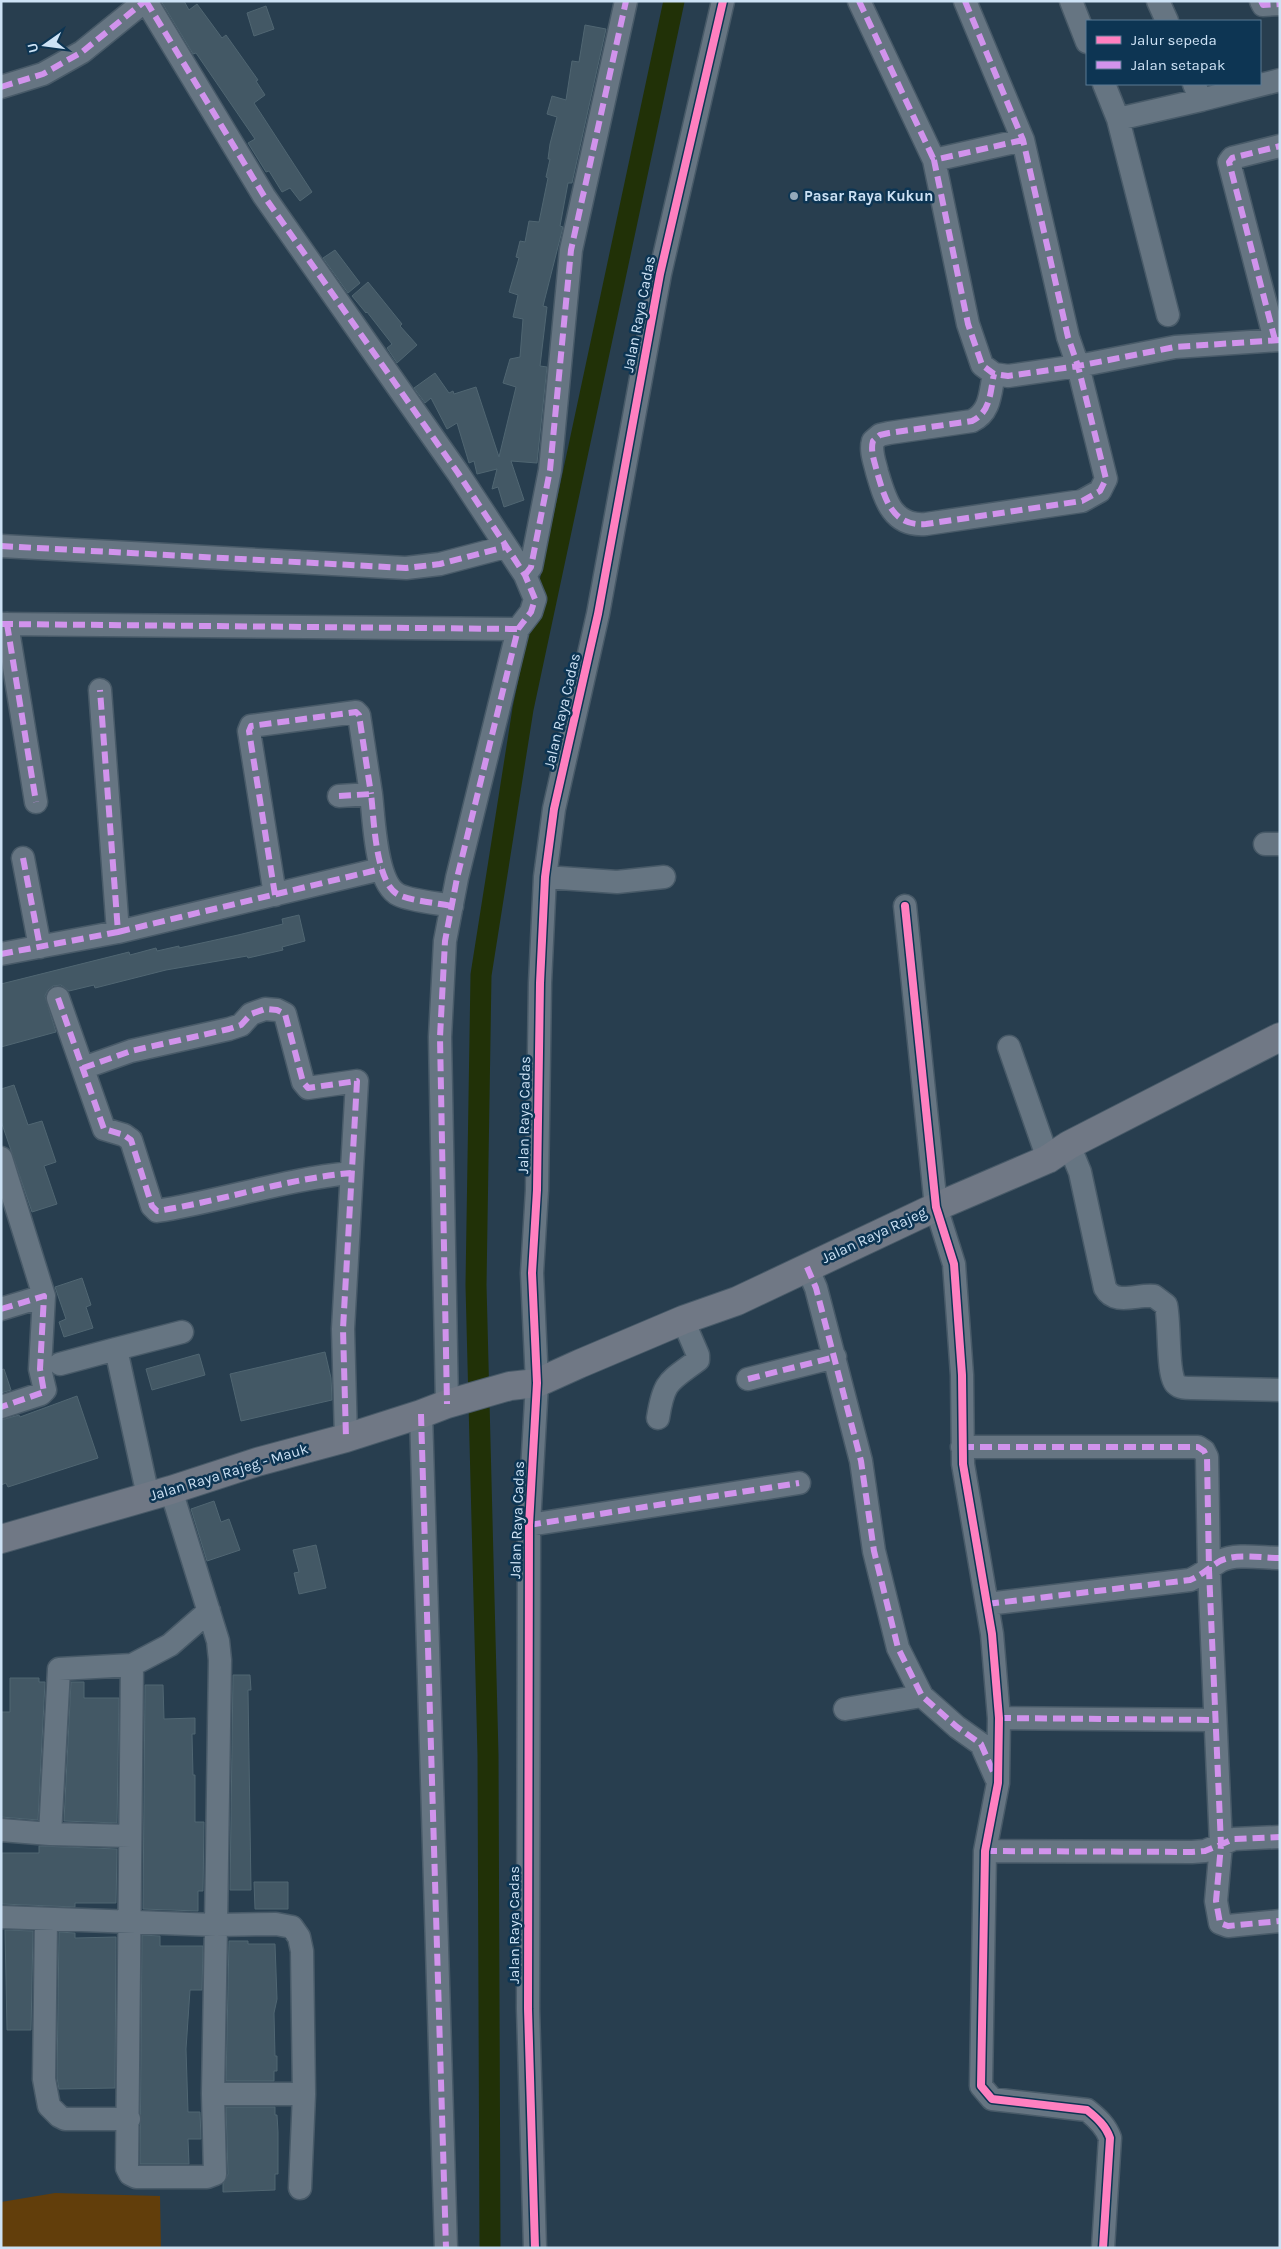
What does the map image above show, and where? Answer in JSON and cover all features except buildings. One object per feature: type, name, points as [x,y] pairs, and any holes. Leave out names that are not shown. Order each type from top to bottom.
[{"type":"main road","name":"Jalan Raya Rajeg","points":[[451,1402],[510,1386],[538,1383],[683,1320],[737,1302],[807,1266],[1058,1152],[1278,1041]]},
{"type":"main road","name":"Jalan Raya Rajeg - Mauk","points":[[1,1539],[257,1462],[346,1438],[421,1414],[451,1402]]},
{"type":"street","points":[[1,87],[43,74],[82,52],[146,1],[264,196],[458,473],[530,584]]},
{"type":"street","points":[[451,1402],[440,1037],[445,941],[518,629],[535,603],[530,584],[531,566],[550,470],[571,250],[626,1]]},
{"type":"street","name":"Jalan Raya Cadas","points":[[535,2248],[528,2009],[529,1525],[538,1383],[532,1273],[537,1190],[540,983],[545,877],[554,809],[598,614],[660,274],[723,1]]},
{"type":"street","points":[[859,1],[934,160],[968,324],[982,365],[994,374],[1008,376],[1078,366],[1175,347],[1278,340],[1229,162],[1232,158],[1280,146]]},
{"type":"street","points":[[965,1],[1022,140],[1068,337],[1078,366],[1106,479],[1100,491],[1082,501],[926,524],[916,525],[904,522],[884,498],[873,455],[873,441],[880,435],[889,433],[972,421],[979,418],[984,414],[988,404],[994,374]]},
{"type":"street","points":[[1071,1],[1086,39]]},
{"type":"street","points":[[1158,1],[1166,20]]},
{"type":"street","points":[[1261,1],[1263,5],[1280,4]]},
{"type":"street","points":[[1261,83],[1280,80]]},
{"type":"street","points":[[1104,85],[1118,119],[1168,315]]},
{"type":"street","points":[[1118,119],[1198,92],[1246,85]]},
{"type":"street","points":[[934,160],[1022,140]]},
{"type":"street","points":[[1,546],[406,568],[440,564],[505,547]]},
{"type":"street","points":[[36,802],[4,624],[518,629]]},
{"type":"street","points":[[100,690],[118,932]]},
{"type":"street","points":[[275,895],[249,731],[251,726],[356,712],[359,715],[380,869],[388,886],[398,895],[452,906]]},
{"type":"street","points":[[339,796],[371,794]]},
{"type":"street","points":[[23,858],[40,947]]},
{"type":"street","points":[[1,954],[118,932],[380,869]]},
{"type":"street","points":[[545,877],[616,882],[664,877]]},
{"type":"street","points":[[905,906],[936,1207],[954,1264],[956,1277],[962,1375],[962,1447],[992,1634],[999,1718],[998,1783],[985,1851],[981,2086],[992,2099],[1086,2110],[1096,2116],[1107,2130],[1110,2138],[1103,2248]]},
{"type":"street","points":[[58,998],[104,1129],[124,1135],[131,1140],[152,1206],[157,1211],[245,1193],[310,1177],[351,1173]]},
{"type":"street","points":[[82,1068],[131,1051],[229,1029],[241,1025],[251,1014],[265,1009],[277,1010],[285,1014],[303,1082],[308,1088],[357,1081],[343,1329],[346,1438]]},
{"type":"street","points":[[1009,1047],[1058,1152],[1080,1172],[1104,1288],[1118,1298],[1154,1296],[1166,1305],[1170,1374],[1174,1384],[1180,1387],[1191,1388],[1280,1390]]},
{"type":"street","points":[[1,1158],[44,1296],[40,1369],[44,1392],[1,1407]]},
{"type":"street","points":[[807,1266],[816,1288],[861,1461],[874,1551],[898,1648],[922,1696],[957,1727],[980,1744],[998,1783]]},
{"type":"street","points":[[1,1309],[44,1296]]},
{"type":"street","points":[[658,1418],[661,1401],[669,1381],[698,1360],[698,1355],[683,1320]]},
{"type":"street","points":[[60,1364],[182,1332]]},
{"type":"street","points":[[116,1349],[159,1493],[209,1611],[218,1641],[220,1660],[213,2094],[216,2172],[211,2176],[132,2176],[127,2168],[129,2119],[128,1923],[132,1665]]},
{"type":"street","points":[[748,1379],[834,1357]]},
{"type":"street","points":[[421,1414],[446,2248]]},
{"type":"street","points":[[962,1447],[1198,1447],[1204,1451],[1207,1457],[1214,1720],[1221,1845],[1216,1900],[1220,1923],[1234,1926],[1280,1921]]},
{"type":"street","points":[[529,1525],[799,1483]]},
{"type":"street","points":[[987,1604],[1190,1580],[1221,1561],[1232,1558],[1280,1558]]},
{"type":"street","points":[[50,1834],[60,1669],[132,1665],[170,1645],[209,1611]]},
{"type":"street","points":[[845,1709],[922,1696]]},
{"type":"street","points":[[999,1718],[1214,1720]]},
{"type":"street","points":[[1,1830],[50,1834],[130,1836]]},
{"type":"street","points":[[985,1851],[1192,1852],[1205,1851],[1234,1839],[1280,1837]]},
{"type":"street","points":[[1,1917],[128,1923],[276,1924],[292,1927],[299,1937],[302,1951],[304,2094],[300,2188]]},
{"type":"street","points":[[46,1919],[44,2079],[49,2106],[58,2116],[65,2119],[129,2119]]},
{"type":"street","points":[[213,2094],[304,2094]]},
{"type":"shaded area","points":[[55,2193],[160,2196],[161,2248],[1,2248],[1,2202]]},
{"type":"waterway","points":[[490,2248],[488,1755],[476,1285],[481,975],[523,709],[674,1]]},
{"type":"marked path","points":[[1,87],[43,74],[82,52],[145,1]]},
{"type":"marked path","points":[[146,1],[264,196],[458,473],[525,575],[535,599],[531,612],[518,629],[457,878],[445,941],[440,1037],[447,1404]]},
{"type":"marked path","points":[[525,575],[531,567],[550,470],[571,250],[626,1]]},
{"type":"marked path","points":[[859,1],[934,160]]},
{"type":"marked path","points":[[965,1],[1023,140],[1068,337],[1078,366],[1106,479],[1100,491],[1082,501],[926,524],[914,524],[905,521],[892,509],[883,492],[873,457],[873,441],[880,435],[889,433],[972,421],[983,412],[989,401],[994,374]]},
{"type":"marked path","points":[[1261,1],[1263,5],[1280,4]]},
{"type":"marked path","points":[[1023,140],[934,160],[968,324],[982,365],[994,374],[1008,376],[1078,366],[1175,347],[1280,340]]},
{"type":"marked path","points":[[1275,340],[1229,162],[1232,158],[1280,146]]},
{"type":"marked path","points":[[1,546],[406,568],[440,564],[505,547]]},
{"type":"marked path","points":[[1,624],[518,629]]},
{"type":"marked path","points":[[7,624],[36,802]]},
{"type":"marked path","points":[[1,954],[118,932],[100,690]]},
{"type":"marked path","points":[[275,895],[249,731],[251,726],[356,712],[359,715],[371,794]]},
{"type":"marked path","points":[[339,796],[371,794],[380,864],[391,888],[404,897],[452,906]]},
{"type":"marked path","points":[[23,858],[40,947]]},
{"type":"marked path","points":[[118,932],[381,869]]},
{"type":"marked path","points":[[58,998],[104,1129],[124,1135],[131,1140],[152,1206],[157,1211],[302,1180],[351,1173]]},
{"type":"marked path","points":[[83,1068],[131,1051],[229,1029],[241,1025],[251,1014],[265,1009],[277,1010],[285,1014],[303,1082],[308,1088],[357,1081],[343,1329],[346,1438]]},
{"type":"marked path","points":[[807,1267],[816,1288],[861,1461],[874,1551],[898,1648],[922,1696],[957,1727],[981,1744],[995,1776]]},
{"type":"marked path","points":[[1,1309],[44,1296],[40,1369],[44,1392],[1,1407]]},
{"type":"marked path","points":[[748,1379],[835,1357]]},
{"type":"marked path","points":[[421,1414],[446,2248]]},
{"type":"marked path","points":[[962,1447],[1198,1447],[1204,1451],[1207,1457],[1209,1570],[1221,1845],[1216,1901],[1220,1923],[1228,1926],[1280,1921]]},
{"type":"marked path","points":[[529,1525],[799,1483]]},
{"type":"marked path","points":[[987,1604],[1190,1580],[1220,1561],[1234,1557],[1280,1558]]},
{"type":"marked path","points":[[999,1718],[1214,1720]]},
{"type":"marked path","points":[[985,1851],[1192,1852],[1205,1851],[1234,1839],[1280,1837]]},
{"type":"cycle path","points":[[535,2248],[528,2009],[529,1525],[537,1383],[532,1273],[537,1190],[540,983],[545,877],[554,809],[598,614],[660,274],[723,1]]},
{"type":"cycle path","points":[[905,906],[936,1207],[954,1264],[962,1375],[963,1464],[992,1634],[999,1718],[998,1783],[985,1851],[981,2086],[992,2099],[1087,2110],[1104,2126],[1110,2138],[1103,2248]]},
{"type":"place","name":"Pasar Raya Kukun","points":[[794,196]]}]
